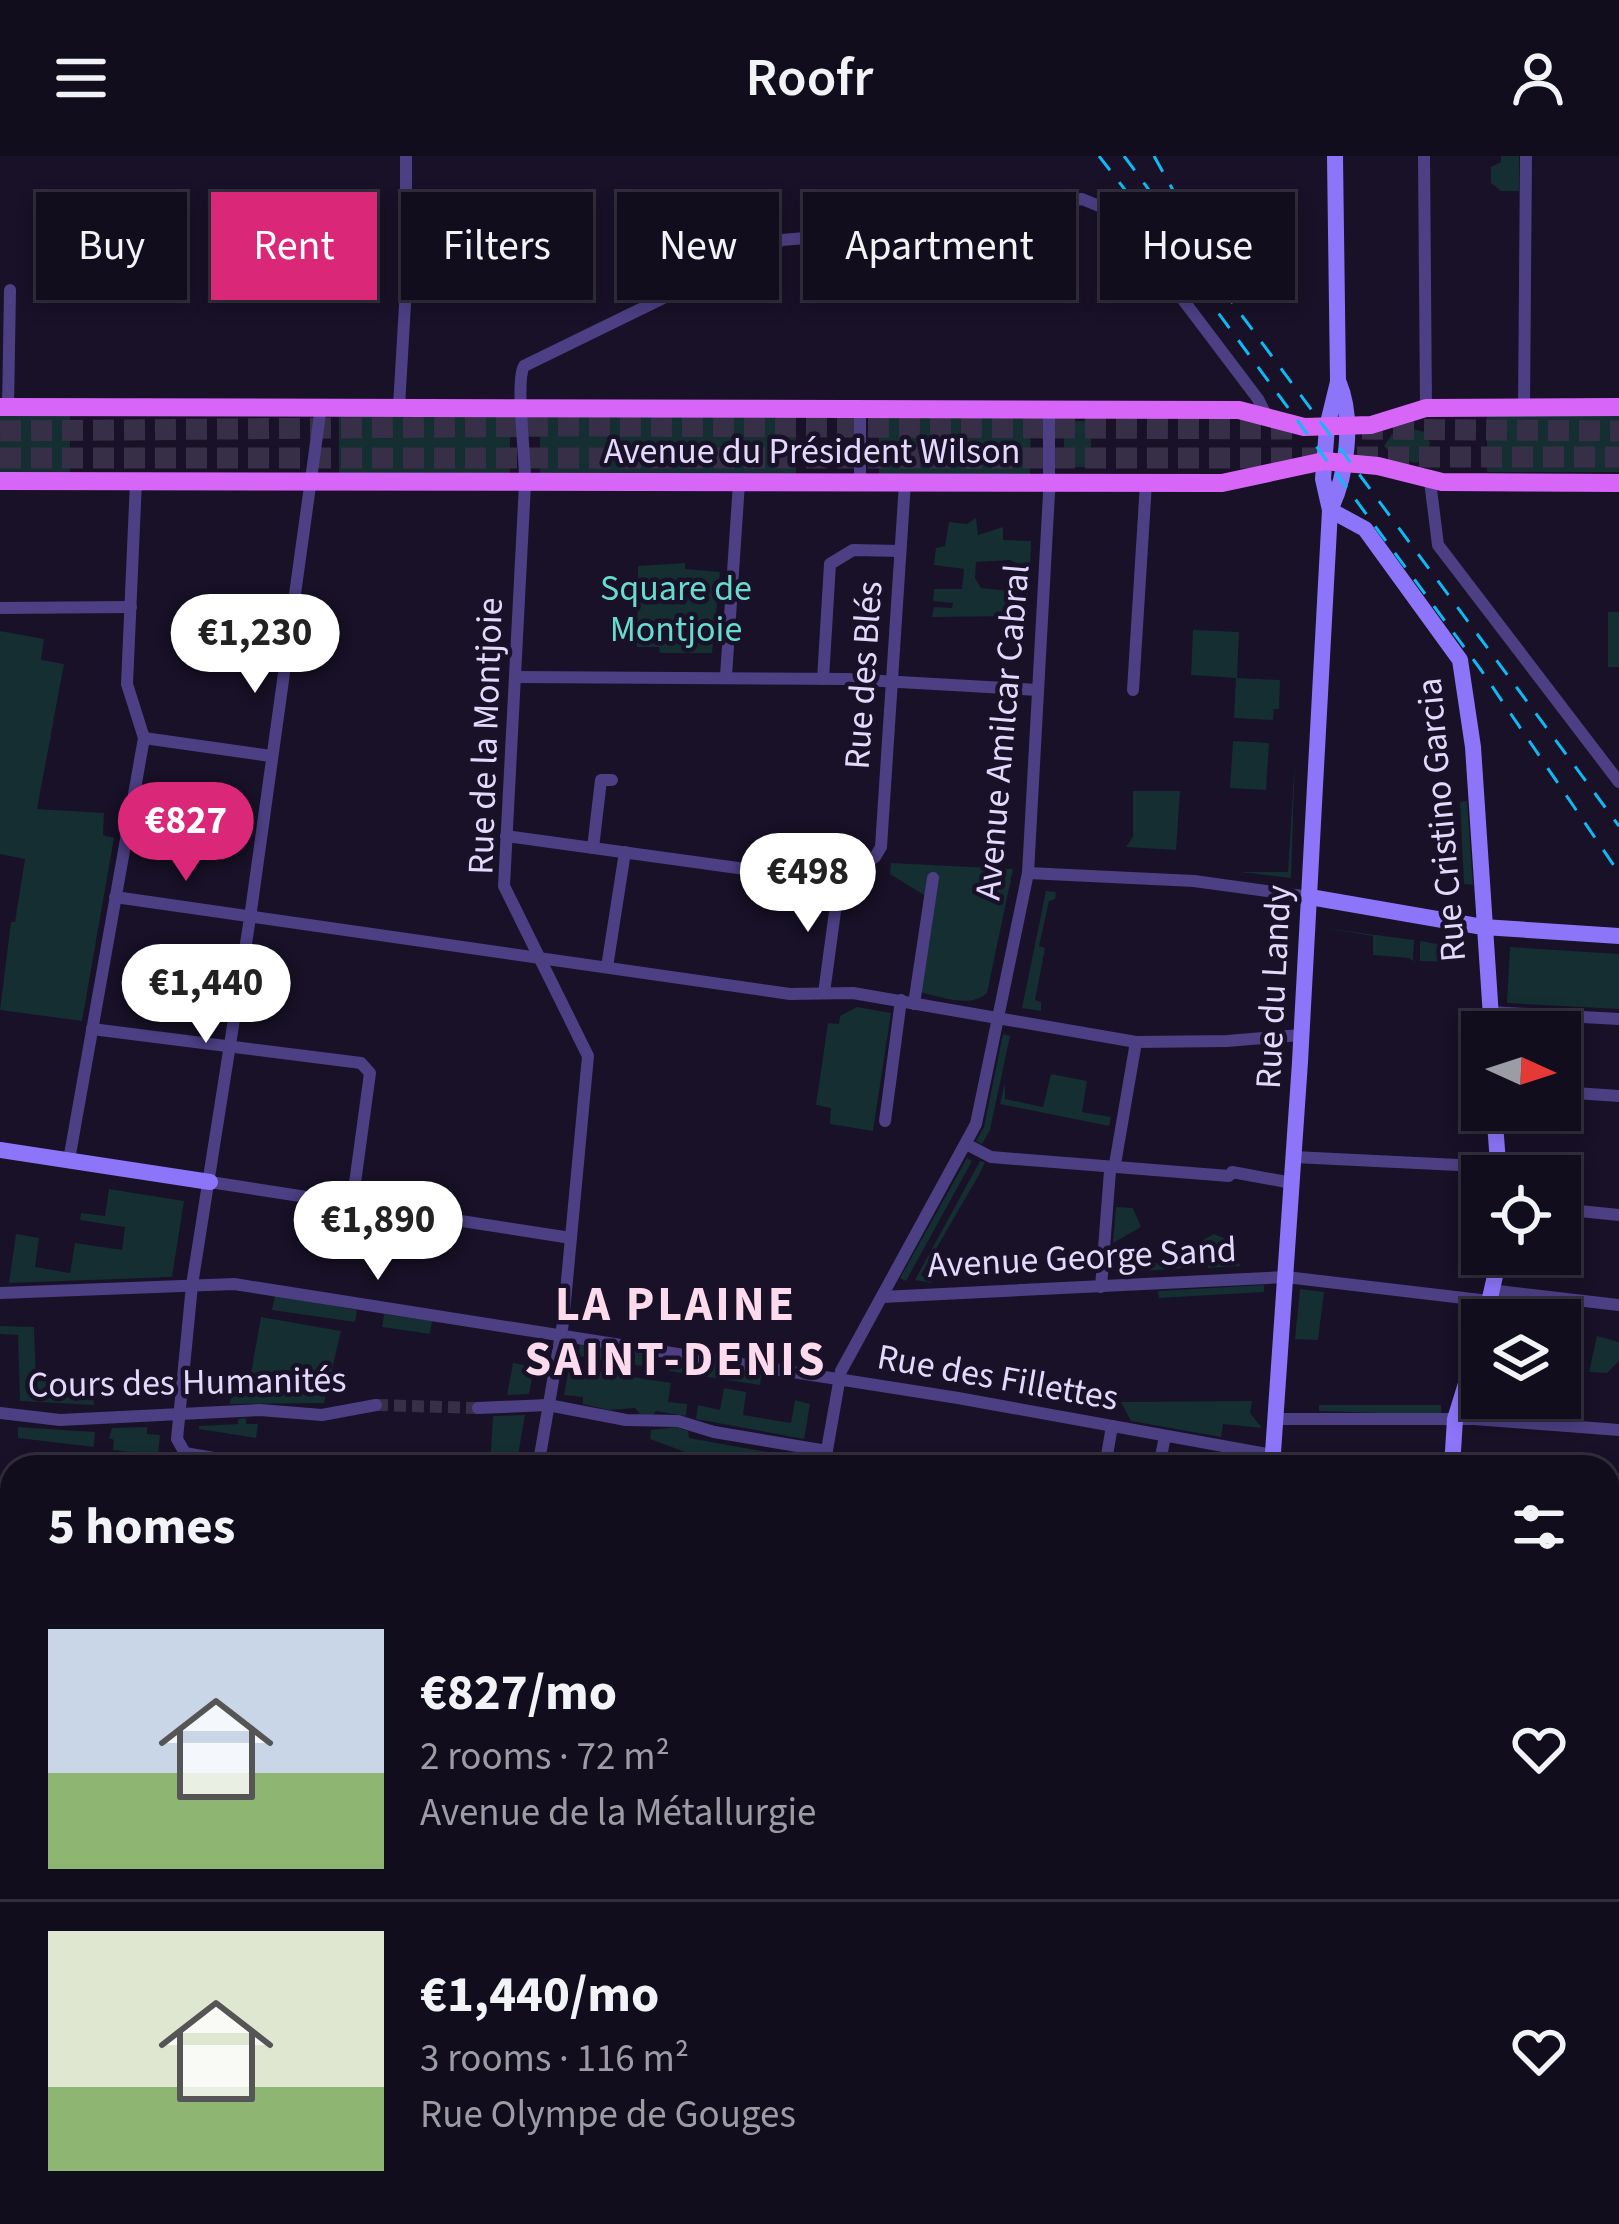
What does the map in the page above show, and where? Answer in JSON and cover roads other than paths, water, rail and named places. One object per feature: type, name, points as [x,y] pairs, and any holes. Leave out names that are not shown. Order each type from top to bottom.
[{"type":"main road","name":"Rue du Landy","points":[[1273,1455],[1330,510],[1336,497],[1333,461],[1336,426],[1345,398],[1339,382],[1335,156]]},
{"type":"main road","name":"Avenue du Président Wilson","points":[[4,407],[1239,410],[1304,428],[1370,425],[1426,408],[1619,407]]},
{"type":"main road","name":"Avenue du Président Wilson","points":[[0,481],[1222,483],[1333,461],[1378,466],[1430,481],[1619,482]]},
{"type":"main road","name":"Rue Cristino Garcia","points":[[1330,510],[1365,529],[1460,660],[1473,747],[1491,1011]]},
{"type":"main road","points":[[1310,897],[1483,927],[1619,936]]},
{"type":"main road","points":[[0,1150],[210,1182]]},
{"type":"main road","points":[[1453,1455],[1461,1400]]},
{"type":"street","points":[[399,406],[406,288],[406,156]]},
{"type":"street","points":[[1424,156],[1426,408]]},
{"type":"street","points":[[1523,407],[1526,156]]},
{"type":"street","points":[[522,406],[519,375],[524,367],[782,240],[882,232],[1082,199],[1109,210],[1134,235],[1268,418]]},
{"type":"street","points":[[4,407],[10,290]]},
{"type":"street","name":"Rue de la Montjoie","points":[[522,406],[525,484],[504,886],[588,1056],[560,1336],[540,1455]]},
{"type":"street","points":[[203,1455],[182,1451],[177,1439],[192,1285],[250,918],[321,407]]},
{"type":"street","points":[[860,408],[860,483]]},
{"type":"street","name":"Avenue Amilcar Cabral","points":[[826,1455],[840,1379],[976,1124],[1028,873],[1049,408]]},
{"type":"street","points":[[69,1160],[144,738],[127,684],[136,481]]},
{"type":"street","points":[[1430,481],[1438,545],[1619,782]]},
{"type":"street","name":"Rue des Blés","points":[[839,882],[875,857],[881,847],[905,483]]},
{"type":"street","points":[[1132,690],[1146,483]]},
{"type":"street","points":[[726,676],[740,484]]},
{"type":"street","points":[[823,679],[830,564],[853,550],[900,551]]},
{"type":"street","points":[[0,608],[131,607]]},
{"type":"street","points":[[515,677],[726,676],[1038,690]]},
{"type":"street","points":[[144,738],[271,756]]},
{"type":"street","points":[[593,848],[601,780],[612,780]]},
{"type":"street","points":[[506,836],[839,882],[824,993]]},
{"type":"street","points":[[607,967],[621,852]]},
{"type":"street","points":[[1028,873],[1193,881],[1310,897]]},
{"type":"street","points":[[885,1121],[933,878]]},
{"type":"street","points":[[115,897],[538,954],[790,994],[853,993],[1136,1042],[1227,1042],[1301,1035]]},
{"type":"street","points":[[1581,1017],[1619,1019]]},
{"type":"street","points":[[92,1029],[367,1068],[352,1205]]},
{"type":"street","points":[[1102,1287],[1112,1168],[1136,1042]]},
{"type":"street","points":[[1581,1094],[1619,1096]]},
{"type":"street","points":[[966,1144],[992,1157],[1229,1176],[1232,1172],[1292,1183]]},
{"type":"street","points":[[1294,1157],[1461,1168]]},
{"type":"street","points":[[210,1182],[571,1238]]},
{"type":"street","points":[[1581,1211],[1619,1215]]},
{"type":"street","name":"Avenue George Sand","points":[[882,1298],[1286,1277],[1461,1300]]},
{"type":"street","name":"Rue des Fillettes","points":[[0,1293],[234,1283],[840,1379],[1112,1426],[1246,1455]]},
{"type":"street","name":"Avenue George Sand","points":[[1581,1305],[1619,1305]]},
{"type":"street","name":"Cours des Humanités","points":[[0,1413],[61,1420],[260,1410],[322,1415],[376,1405]]},
{"type":"street","points":[[478,1408],[548,1405],[626,1420],[678,1421],[714,1432],[826,1451]]},
{"type":"street","points":[[1276,1419],[1455,1419],[1619,1430]]},
{"type":"street","points":[[1107,1455],[1112,1426]]},
{"type":"street","points":[[1162,1455],[1165,1436]]},
{"type":"tunnel","points":[[0,431],[564,426],[1300,429]]},
{"type":"tunnel","points":[[1362,429],[1619,431]]},
{"type":"tunnel","points":[[1357,457],[1619,457]]},
{"type":"tunnel","points":[[0,458],[1325,458]]},
{"type":"tunnel","points":[[376,1405],[478,1408]]},
{"type":"railway","points":[[1099,156],[1481,670],[1619,873]]},
{"type":"railway","points":[[1124,156],[1619,826]]},
{"type":"railway","points":[[1154,156],[1174,192]]},
{"type":"district","name":"LA PLAINE SAINT-DENIS","points":[[676,1330]]},
{"type":"park label","name":"Square de Montjoie","points":[[676,608]]}]
